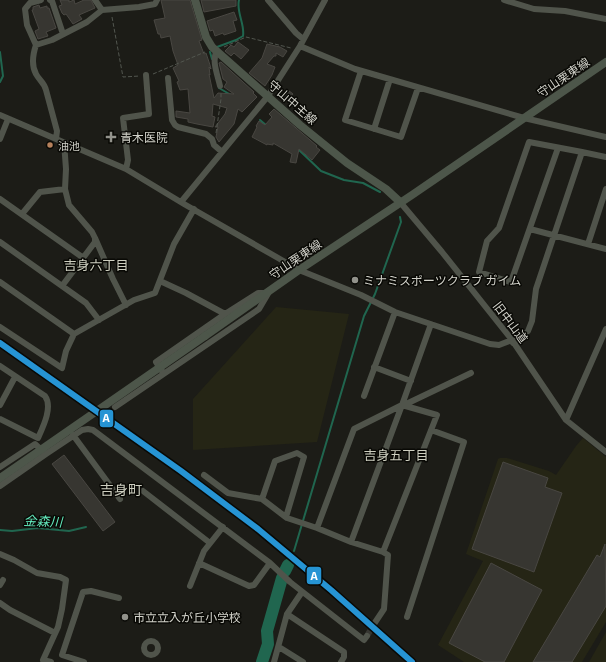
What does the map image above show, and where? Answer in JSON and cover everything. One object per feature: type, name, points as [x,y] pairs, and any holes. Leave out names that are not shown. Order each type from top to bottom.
[{"type":"main road","name":"守山中主線","points":[[195,0],[206,37],[215,50],[347,163],[386,190],[400,202]]},
{"type":"main road","name":"守山栗東線","points":[[0,478],[299,270],[606,62]]},
{"type":"street","points":[[41,0],[30,3],[25,9],[27,25],[36,45],[32,59],[36,74],[44,83],[57,131],[56,139]]},
{"type":"street","points":[[50,0],[52,1],[64,34]]},
{"type":"street","points":[[95,0],[102,10]]},
{"type":"street","points":[[36,45],[52,40],[87,22],[102,10],[150,5],[155,4],[157,0]]},
{"type":"street","points":[[268,0],[296,33],[303,39]]},
{"type":"street","points":[[180,202],[268,96],[300,46],[325,0]]},
{"type":"street","points":[[504,0],[534,9],[598,16],[606,19]]},
{"type":"street","points":[[300,46],[361,71],[390,80],[524,118],[606,137]]},
{"type":"street","points":[[215,50],[214,60],[220,88]]},
{"type":"street","points":[[361,71],[345,120],[401,137],[418,88]]},
{"type":"street","points":[[126,169],[128,160],[123,118],[148,114],[146,75]]},
{"type":"street","points":[[168,78],[172,120],[175,125],[206,134],[212,139],[214,145],[222,152]]},
{"type":"street","points":[[374,128],[390,80]]},
{"type":"street","points":[[0,116],[126,169],[180,202],[299,270],[395,312],[490,344],[500,345],[512,341],[528,331],[532,321],[536,289],[582,152]]},
{"type":"street","points":[[0,139],[8,119]]},
{"type":"street","points":[[64,142],[66,169],[65,189],[69,205],[92,232],[126,305]]},
{"type":"street","points":[[558,148],[512,279],[510,282],[479,272],[487,241],[500,228],[529,142],[606,157]]},
{"type":"street","points":[[22,214],[40,192],[65,189]]},
{"type":"street","points":[[588,244],[606,190]]},
{"type":"street","points":[[0,198],[82,257]]},
{"type":"street","name":"旧中山道","points":[[400,202],[442,252],[512,341],[566,420],[606,452]]},
{"type":"street","points":[[0,327],[62,368],[66,351],[74,334],[134,300],[155,293],[174,244],[194,209]]},
{"type":"street","points":[[530,229],[606,249]]},
{"type":"street","points":[[62,286],[82,257],[95,242],[95,238]]},
{"type":"street","points":[[0,242],[86,303],[99,320]]},
{"type":"street","points":[[160,281],[225,314]]},
{"type":"street","points":[[0,282],[74,334]]},
{"type":"street","points":[[164,374],[156,362],[258,293],[268,292]]},
{"type":"street","points":[[115,407],[259,309],[268,292]]},
{"type":"street","points":[[364,396],[395,312]]},
{"type":"street","points":[[351,542],[403,405],[431,324]]},
{"type":"street","points":[[566,420],[606,330]]},
{"type":"street","points":[[0,366],[45,396],[48,400],[49,407],[36,441],[0,467]]},
{"type":"street","points":[[374,367],[411,380]]},
{"type":"street","points":[[317,528],[354,429],[471,373]]},
{"type":"street","points":[[0,405],[15,377]]},
{"type":"street","points":[[382,552],[437,415],[403,405]]},
{"type":"street","points":[[0,419],[36,441],[46,454]]},
{"type":"street","points":[[0,486],[73,435],[88,428],[93,430],[270,563],[302,592],[364,640],[367,636]]},
{"type":"street","points":[[407,617],[464,442],[431,430]]},
{"type":"street","points":[[73,435],[120,499]]},
{"type":"street","points":[[262,499],[275,461],[297,453],[304,457],[286,517]]},
{"type":"street","points":[[204,475],[228,493],[262,499],[286,517],[388,555],[384,609],[374,624]]},
{"type":"street","points":[[143,491],[210,543]]},
{"type":"street","points":[[190,586],[204,551],[223,527]]},
{"type":"street","points":[[0,554],[14,560],[36,573],[60,577],[66,580],[62,609],[55,633],[42,661],[51,662]]},
{"type":"street","points":[[199,563],[249,586],[254,585],[270,563]]},
{"type":"street","points":[[84,662],[62,655],[83,592],[91,591],[119,598]]},
{"type":"street","points":[[274,662],[287,614],[302,592]]},
{"type":"street","points":[[0,603],[10,610],[55,633]]},
{"type":"street","points":[[287,614],[344,652],[344,657],[341,662]]},
{"type":"street","points":[[279,647],[303,662]]},
{"type":"street","points":[[148,662],[151,655]]},
{"type":"path","points":[[110,9],[123,77],[134,77]]},
{"type":"path","points":[[158,72],[209,51],[218,50],[246,37],[291,48]]},
{"type":"path","points":[[212,139],[215,138],[221,99],[220,88]]},
{"type":"shaded area","points":[[276,307],[349,314],[317,442],[193,450],[193,399]]},
{"type":"shaded area","points":[[583,438],[606,457],[606,622],[582,662],[464,662],[438,645],[483,561],[466,554],[498,459],[507,458],[549,471],[556,475]]},
{"type":"shaded area","points":[[606,632],[606,662],[589,662]]},
{"type":"building","points":[[60,0],[69,0],[69,2],[74,0],[75,4],[84,0],[91,0],[95,8],[79,15],[82,19],[73,24],[66,14],[64,15],[62,13],[59,6],[62,5]]},
{"type":"building","points":[[161,0],[190,0],[202,40],[199,41],[204,54],[206,53],[211,69],[209,67],[214,98],[218,93],[234,94],[224,87],[227,82],[223,79],[219,63],[221,62],[254,92],[253,93],[257,97],[242,112],[238,109],[234,124],[219,142],[216,137],[218,127],[215,127],[225,114],[227,108],[213,104],[212,116],[215,117],[213,127],[188,122],[188,119],[176,117],[176,111],[190,113],[188,89],[180,90],[177,82],[179,81],[173,68],[178,65],[170,36],[161,38],[160,34],[158,34],[154,20],[165,18]]},
{"type":"building","points":[[201,0],[236,0],[236,6],[204,12]]},
{"type":"building","points":[[39,5],[40,8],[47,6],[47,8],[49,8],[56,28],[46,32],[48,36],[38,39],[35,31],[39,29],[32,10],[33,7]]},
{"type":"building","points":[[234,12],[237,20],[233,21],[236,31],[215,36],[213,30],[210,31],[207,21]]},
{"type":"building","points":[[238,42],[249,50],[241,59],[234,53],[231,56],[225,51],[231,45],[234,47]]},
{"type":"building","points":[[267,44],[280,47],[287,51],[283,57],[276,53],[276,56],[274,56],[267,64],[275,67],[265,86],[249,73],[262,58]]},
{"type":"building","points":[[288,90],[293,94],[286,102],[281,98]]},
{"type":"building","points":[[274,109],[320,150],[312,160],[299,149],[296,163],[290,162],[292,154],[273,143],[273,145],[267,145],[252,137],[259,121],[265,125],[272,117],[269,114]]},
{"type":"building","points":[[64,455],[115,522],[103,531],[52,464]]},
{"type":"building","points":[[503,462],[548,478],[545,487],[562,493],[534,572],[472,549]]},
{"type":"building","points":[[605,544],[606,606],[572,662],[533,662],[597,555],[600,557]]},
{"type":"building","points":[[491,563],[542,590],[504,662],[485,662],[449,643]]},
{"type":"waterway","points":[[217,47],[243,36],[243,27],[238,4],[239,0]]},
{"type":"waterway","name":"金森川","points":[[0,52],[3,76],[0,82]]},
{"type":"waterway","points":[[210,52],[212,59]]},
{"type":"waterway","points":[[219,88],[231,95]]},
{"type":"waterway","points":[[260,120],[267,126]]},
{"type":"waterway","points":[[298,149],[321,171],[344,180],[363,183],[380,192]]},
{"type":"waterway","points":[[294,551],[364,316],[375,294],[401,222],[400,217]]},
{"type":"waterway","name":"金森川","points":[[0,530],[12,531],[38,528],[69,531],[86,527]]},
{"type":"waterway","points":[[285,571],[288,565]]},
{"type":"waterway","points":[[262,662],[268,644],[267,631],[282,578]]},
{"type":"tunnel","points":[[367,636],[374,624]]},
{"type":"transit line","name":"A","points":[[0,343],[181,471],[258,529],[331,590],[412,662]]},
{"type":"place","name":"青木医院","points":[[111,137]]},
{"type":"place","name":"油池","points":[[50,145]]},
{"type":"place","name":"ミナミスポーツクラブ ガイム","points":[[355,280]]},
{"type":"place","name":"市立立入が丘小学校","points":[[125,617]]},
{"type":"district","name":"吉身六丁目","points":[[96,265]]},
{"type":"district","name":"吉身五丁目","points":[[396,455]]},
{"type":"district","name":"吉身町","points":[[121,489]]}]
